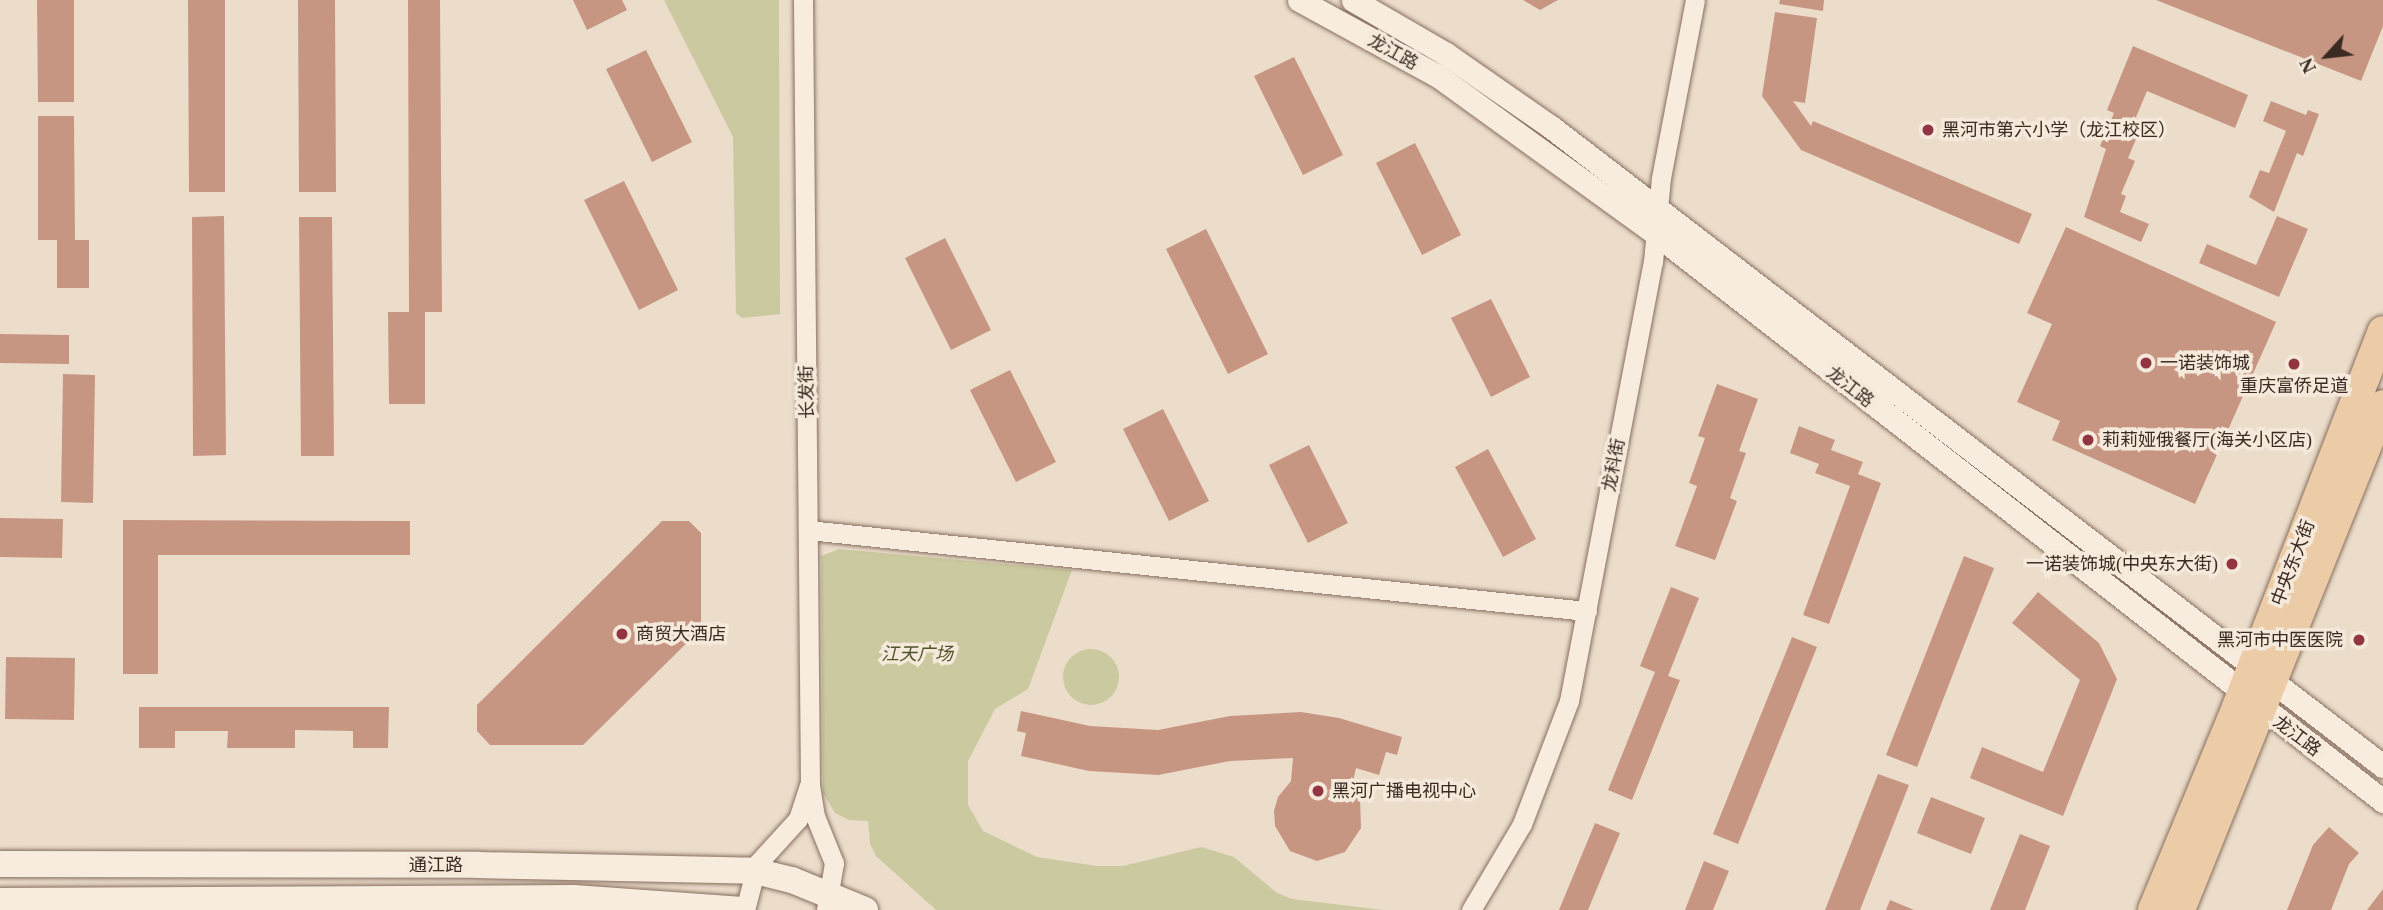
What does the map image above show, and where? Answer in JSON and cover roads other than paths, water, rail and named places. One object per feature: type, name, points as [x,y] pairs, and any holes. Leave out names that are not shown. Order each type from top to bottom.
[{"type":"main road","name":"中央东大街","points":[[2153,910],[2263,673],[2383,331]]},
{"type":"main road","points":[[2263,673],[2383,405]]},
{"type":"main road","points":[[2180,910],[2251,701]]},
{"type":"main road","name":"通江路","points":[[0,864],[478,865],[755,871],[828,902],[865,910]]},
{"type":"main road","name":"通江路","points":[[0,901],[574,898],[744,910]]},
{"type":"street","name":"长发街","points":[[803,0],[810,785],[815,816],[834,863],[828,902]]},
{"type":"street","name":"龙江路","points":[[1299,0],[1438,76],[1656,234],[2251,701],[2383,801]]},
{"type":"street","name":"龙江路","points":[[1353,0],[1457,61],[1659,211],[2383,766]]},
{"type":"street","name":"龙科街","points":[[1471,910],[1522,824],[1569,701],[1656,234],[1695,0]]},
{"type":"street","points":[[808,530],[1587,611]]},
{"type":"street","name":"长发街","points":[[744,910],[755,871],[798,819],[810,785]]},
{"type":"place","name":"黑河市第六小学（龙江校区）","points":[[1928,130]]},
{"type":"place","name":"一诺装饰城","points":[[2146,363]]},
{"type":"place","name":"重庆富侨足道","points":[[2294,364]]},
{"type":"place","name":"莉莉娅俄餐厅(海关小区店)","points":[[2088,440]]},
{"type":"place","name":"一诺装饰城(中央东大街)","points":[[2232,564]]},
{"type":"place","name":"商贸大酒店","points":[[622,634]]},
{"type":"place","name":"黑河市中医医院","points":[[2359,640]]},
{"type":"place","name":"黑河广播电视中心","points":[[1318,791]]},
{"type":"park label","name":"江天广场","points":[[917,654]]}]
